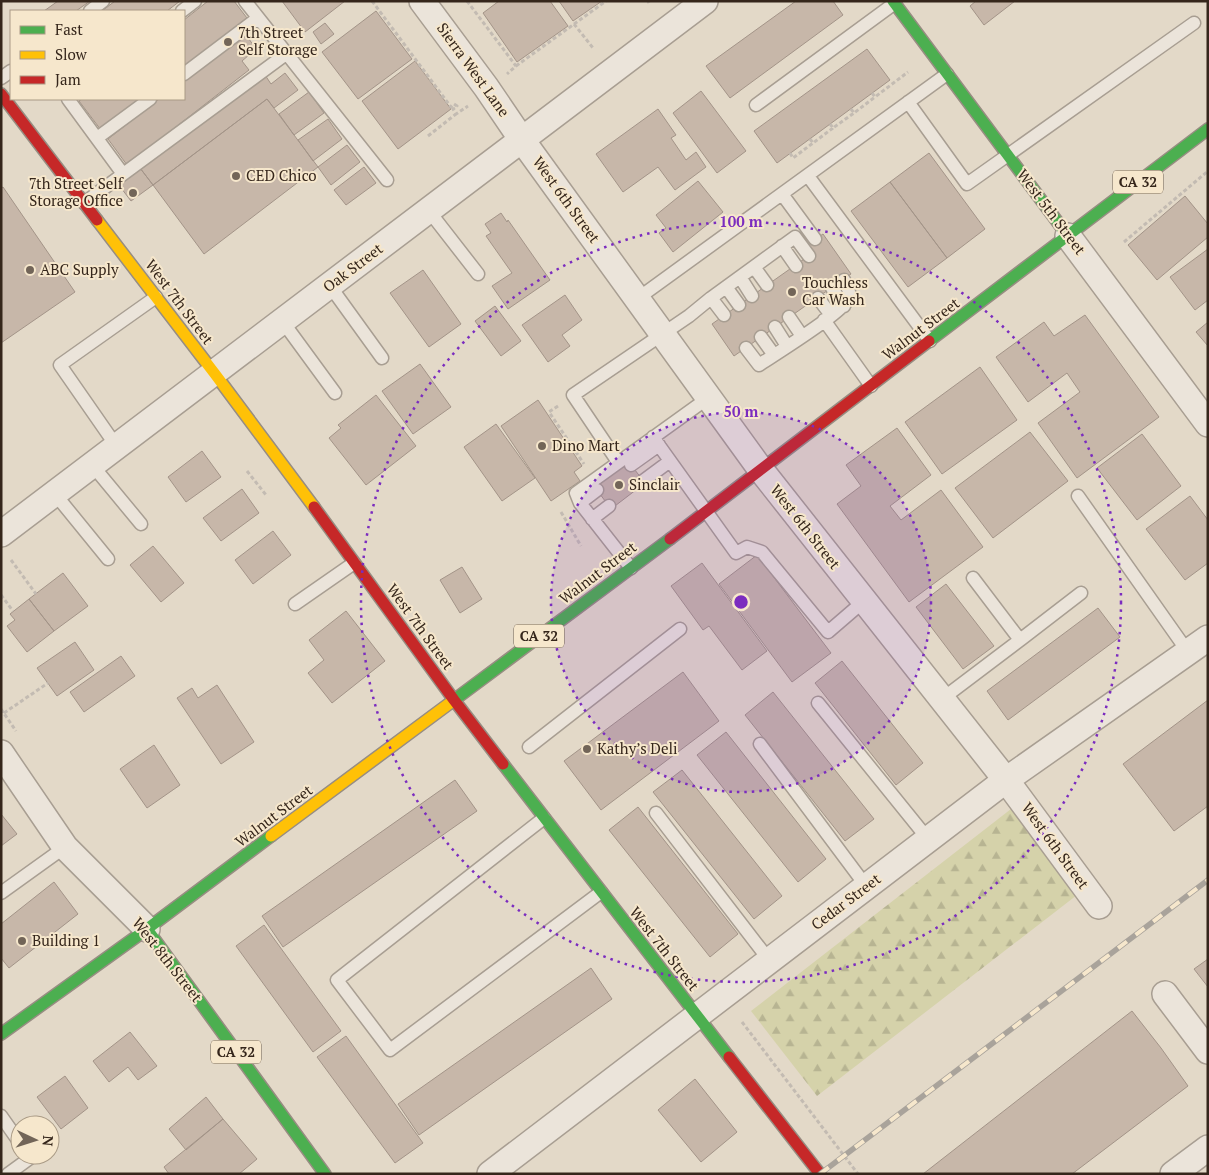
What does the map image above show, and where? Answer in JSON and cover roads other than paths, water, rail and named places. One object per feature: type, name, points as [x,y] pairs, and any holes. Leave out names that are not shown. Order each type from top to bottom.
[{"type":"main road","name":"West 5th Street","points":[[894,2],[1068,236]]},
{"type":"main road","name":"West 7th Street","points":[[1,94],[215,374],[454,700],[696,1016],[820,1174]]},
{"type":"main road","name":"Walnut Street","points":[[1,1034],[147,929],[631,568],[1208,129]]},
{"type":"main road","name":"West 8th Street","points":[[147,929],[324,1174]]},
{"type":"street","name":"Sierra West Lane","points":[[422,1],[486,86],[522,140]]},
{"type":"street","name":"Oak Street","points":[[1,534],[215,374],[702,2]]},
{"type":"street","name":"West 6th Street","points":[[522,140],[760,470],[1006,780],[1099,906]]},
{"type":"street","name":"West 5th Street","points":[[1068,236],[1208,424]]},
{"type":"street","name":"Cedar Street","points":[[490,1174],[1006,780],[1198,645]]},
{"type":"street","name":"West 8th Street","points":[[1,753],[65,847],[147,929]]},
{"type":"street","points":[[1165,994],[1208,1051]]},
{"type":"street","points":[[1173,1174],[1208,1148]]},
{"type":"lane","points":[[91,10],[103,1]]},
{"type":"lane","points":[[183,10],[195,1]]},
{"type":"lane","points":[[245,1],[387,180]]},
{"type":"lane","points":[[756,105],[894,2]]},
{"type":"lane","points":[[185,73],[258,18]]},
{"type":"lane","points":[[908,102],[968,184],[1194,23]]},
{"type":"lane","points":[[84,203],[286,54]]},
{"type":"lane","points":[[637,299],[947,74]]},
{"type":"lane","points":[[69,100],[123,174]]},
{"type":"lane","points":[[98,138],[149,100]]},
{"type":"lane","points":[[808,176],[930,341]]},
{"type":"lane","points":[[782,194],[815,240]]},
{"type":"lane","points":[[429,211],[478,274]]},
{"type":"lane","points":[[618,462],[572,395],[689,316],[796,237],[809,256]]},
{"type":"lane","points":[[782,246],[796,266]]},
{"type":"lane","points":[[754,267],[767,285]]},
{"type":"lane","points":[[740,277],[752,296]]},
{"type":"lane","points":[[746,348],[758,366],[802,336],[844,306],[849,297],[848,288],[844,280]]},
{"type":"lane","points":[[330,286],[382,358]]},
{"type":"lane","points":[[726,287],[739,305]]},
{"type":"lane","points":[[832,288],[844,306]]},
{"type":"lane","points":[[117,447],[60,365],[156,297]]},
{"type":"lane","points":[[711,298],[724,315]]},
{"type":"lane","points":[[818,298],[827,318],[871,386]]},
{"type":"lane","points":[[789,317],[802,336]]},
{"type":"lane","points":[[283,322],[335,393]]},
{"type":"lane","points":[[775,328],[787,346]]},
{"type":"lane","points":[[761,337],[774,355]]},
{"type":"lane","points":[[631,465],[656,441],[708,398]]},
{"type":"lane","points":[[631,568],[580,503],[576,494],[618,462],[656,441]]},
{"type":"lane","points":[[656,441],[736,553],[747,547],[762,552],[828,632],[864,601]]},
{"type":"lane","points":[[643,481],[670,461]]},
{"type":"lane","points":[[93,466],[141,524]]},
{"type":"lane","points":[[580,503],[597,490]]},
{"type":"lane","points":[[55,494],[108,559]]},
{"type":"lane","points":[[1078,496],[1198,645]]},
{"type":"lane","points":[[592,519],[609,506]]},
{"type":"lane","points":[[295,604],[354,563]]},
{"type":"lane","points":[[973,578],[1020,640]]},
{"type":"lane","points":[[942,699],[1081,593]]},
{"type":"lane","points":[[529,746],[680,629]]},
{"type":"lane","points":[[818,703],[928,839]]},
{"type":"lane","points":[[760,744],[866,886]]},
{"type":"lane","points":[[656,812],[770,960]]},
{"type":"lane","points":[[544,818],[337,980],[390,1050],[601,892]]},
{"type":"lane","points":[[1,892],[65,847]]},
{"type":"lane","points":[[1,1116],[10,1129]]},
{"type":"lane","points":[[8,1174],[20,1165]]},
{"type":"railway","points":[[820,1174],[1208,880]]},
{"type":"place","name":"7th Street Self Storage","points":[[228,42]]},
{"type":"place","name":"CED Chico","points":[[236,176]]},
{"type":"place","name":"7th Street Self Storage Office","points":[[133,193]]},
{"type":"place","name":"ABC Supply","points":[[30,270]]},
{"type":"place","name":"Touchless Car Wash","points":[[792,292]]},
{"type":"place","name":"Dino Mart","points":[[542,446]]},
{"type":"place","name":"Sinclair","points":[[619,485]]},
{"type":"place","name":"Kathy’s Deli","points":[[587,749]]},
{"type":"place","name":"Building 1","points":[[22,941]]}]
